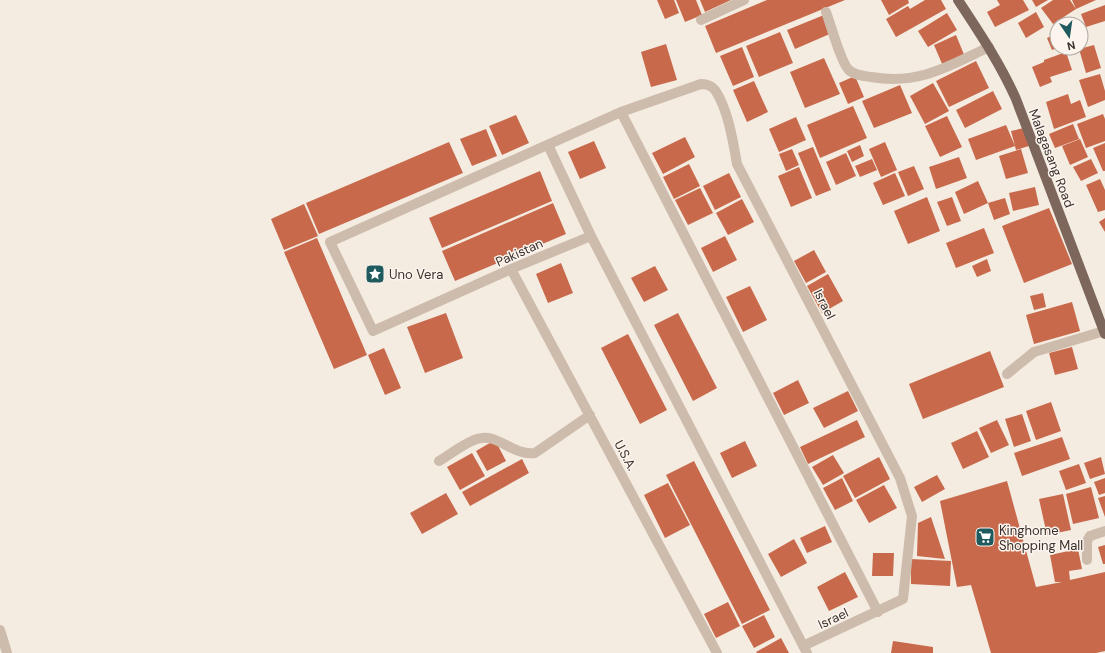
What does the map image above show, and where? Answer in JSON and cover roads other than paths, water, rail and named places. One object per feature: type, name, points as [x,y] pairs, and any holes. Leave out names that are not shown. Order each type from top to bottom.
[{"type":"main road","name":"Malagasang Road","points":[[958,0],[989,47],[1016,99],[1104,332]]},
{"type":"street","points":[[701,20],[744,0]]},
{"type":"street","points":[[826,12],[847,68],[859,75],[891,80],[916,78],[947,68],[989,47]]},
{"type":"street","name":"Israel","points":[[548,145],[621,112],[701,84],[708,84],[714,89],[730,125],[737,164],[900,478],[912,516],[903,599],[805,649]]},
{"type":"street","points":[[621,112],[878,612]]},
{"type":"street","points":[[548,145],[591,236],[805,649]]},
{"type":"street","name":"Pakistan","points":[[548,145],[330,242],[373,331],[511,269],[591,236]]},
{"type":"street","name":"U.S.A.","points":[[511,269],[717,653]]},
{"type":"street","points":[[1007,374],[1034,352],[1104,332]]},
{"type":"street","points":[[439,461],[477,438],[494,439],[514,450],[526,454],[535,453],[590,414]]},
{"type":"street","points":[[1087,560],[1087,541],[1090,536],[1105,531]]},
{"type":"street","points":[[0,630],[8,653]]},
{"type":"place","name":"Uno Vera","points":[[375,274]]},
{"type":"place","name":"Kinghome Shopping Mall","points":[[985,537]]}]
